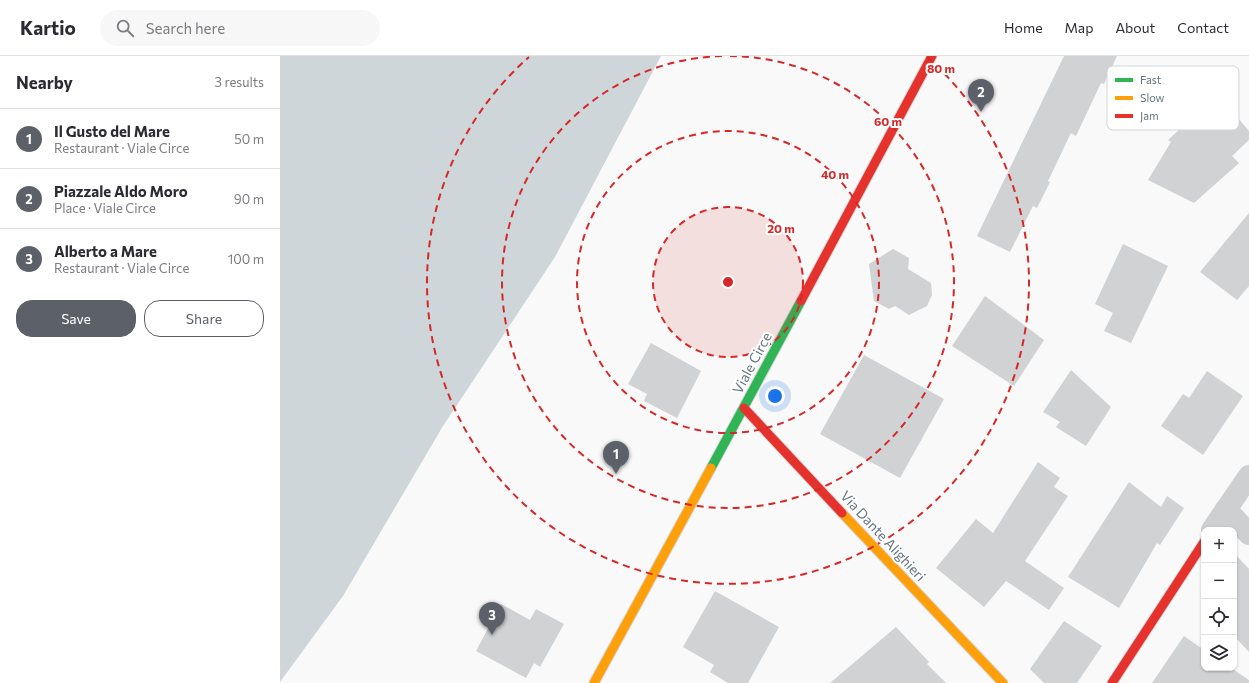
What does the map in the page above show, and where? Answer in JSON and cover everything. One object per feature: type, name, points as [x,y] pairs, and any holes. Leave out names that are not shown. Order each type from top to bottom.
[{"type":"street","name":"Viale Circe","points":[[594,683],[744,408],[932,56]]},
{"type":"street","name":"Via Dante Alighieri","points":[[744,408],[1003,683]]},
{"type":"street","points":[[1214,527],[1249,476]]},
{"type":"street","points":[[1226,509],[1249,534]]},
{"type":"street","points":[[1112,683],[1201,547]]},
{"type":"shaded area","points":[[280,56],[661,56],[555,257],[443,426],[343,596],[280,682]]},
{"type":"building","points":[[1064,56],[1117,56],[1112,66],[1107,66],[1107,78],[1104,84],[1101,83],[1076,136],[1071,133],[1037,208],[1033,206],[1010,252],[977,236]]},
{"type":"building","points":[[1239,119],[1249,131],[1249,140],[1232,156],[1239,163],[1194,203],[1148,180],[1171,142],[1168,140],[1179,130],[1239,130]]},
{"type":"building","points":[[1249,213],[1249,286],[1237,300],[1200,272]]},
{"type":"building","points":[[1123,244],[1168,266],[1131,343],[1104,331],[1113,313],[1095,304]]},
{"type":"building","points":[[893,249],[909,258],[908,269],[931,283],[932,295],[927,306],[909,315],[895,306],[889,309],[874,301],[869,264]]},
{"type":"building","points":[[985,296],[1044,340],[1014,386],[952,346]]},
{"type":"building","points":[[651,343],[701,371],[677,418],[644,401],[647,394],[628,384]]},
{"type":"building","points":[[864,355],[944,399],[900,478],[820,434]]},
{"type":"building","points":[[1071,370],[1111,407],[1086,446],[1056,427],[1060,422],[1043,412]]},
{"type":"building","points":[[1207,371],[1243,396],[1203,455],[1161,426],[1183,394],[1189,398]]},
{"type":"building","points":[[1038,462],[1060,478],[1054,487],[1068,496],[1025,561],[1064,588],[1049,610],[1006,581],[984,607],[936,568],[976,519],[993,533]]},
{"type":"building","points":[[1129,482],[1161,507],[1167,496],[1184,508],[1160,545],[1157,543],[1119,608],[1068,577]]},
{"type":"building","points":[[1237,556],[1249,569],[1249,652],[1237,639]]},
{"type":"building","points":[[715,591],[779,627],[748,683],[728,683],[710,672],[714,665],[683,647]]},
{"type":"building","points":[[501,604],[530,620],[536,609],[564,624],[540,667],[534,663],[526,678],[476,651]]},
{"type":"building","points":[[1064,621],[1102,646],[1077,683],[1044,683],[1030,669]]},
{"type":"building","points":[[896,627],[929,662],[927,664],[946,683],[830,683]]},
{"type":"building","points":[[1184,636],[1201,648],[1201,671],[1236,671],[1249,680],[1249,683],[1152,683]]},
{"type":"traffic: fast","points":[[711,468],[801,301]]},
{"type":"traffic: slow","points":[[594,683],[711,468]]},
{"type":"traffic: slow","points":[[842,513],[1003,683]]},
{"type":"traffic: jam","points":[[801,301],[932,56]]},
{"type":"traffic: jam","points":[[744,408],[842,513]]},
{"type":"traffic: jam","points":[[1112,683],[1201,547]]},
{"type":"place","name":"Piazzale Aldo Moro","points":[[981,112]]},
{"type":"place","name":"Il Gusto del Mare","points":[[616,474]]},
{"type":"place","name":"Alberto a Mare","points":[[492,635]]}]
